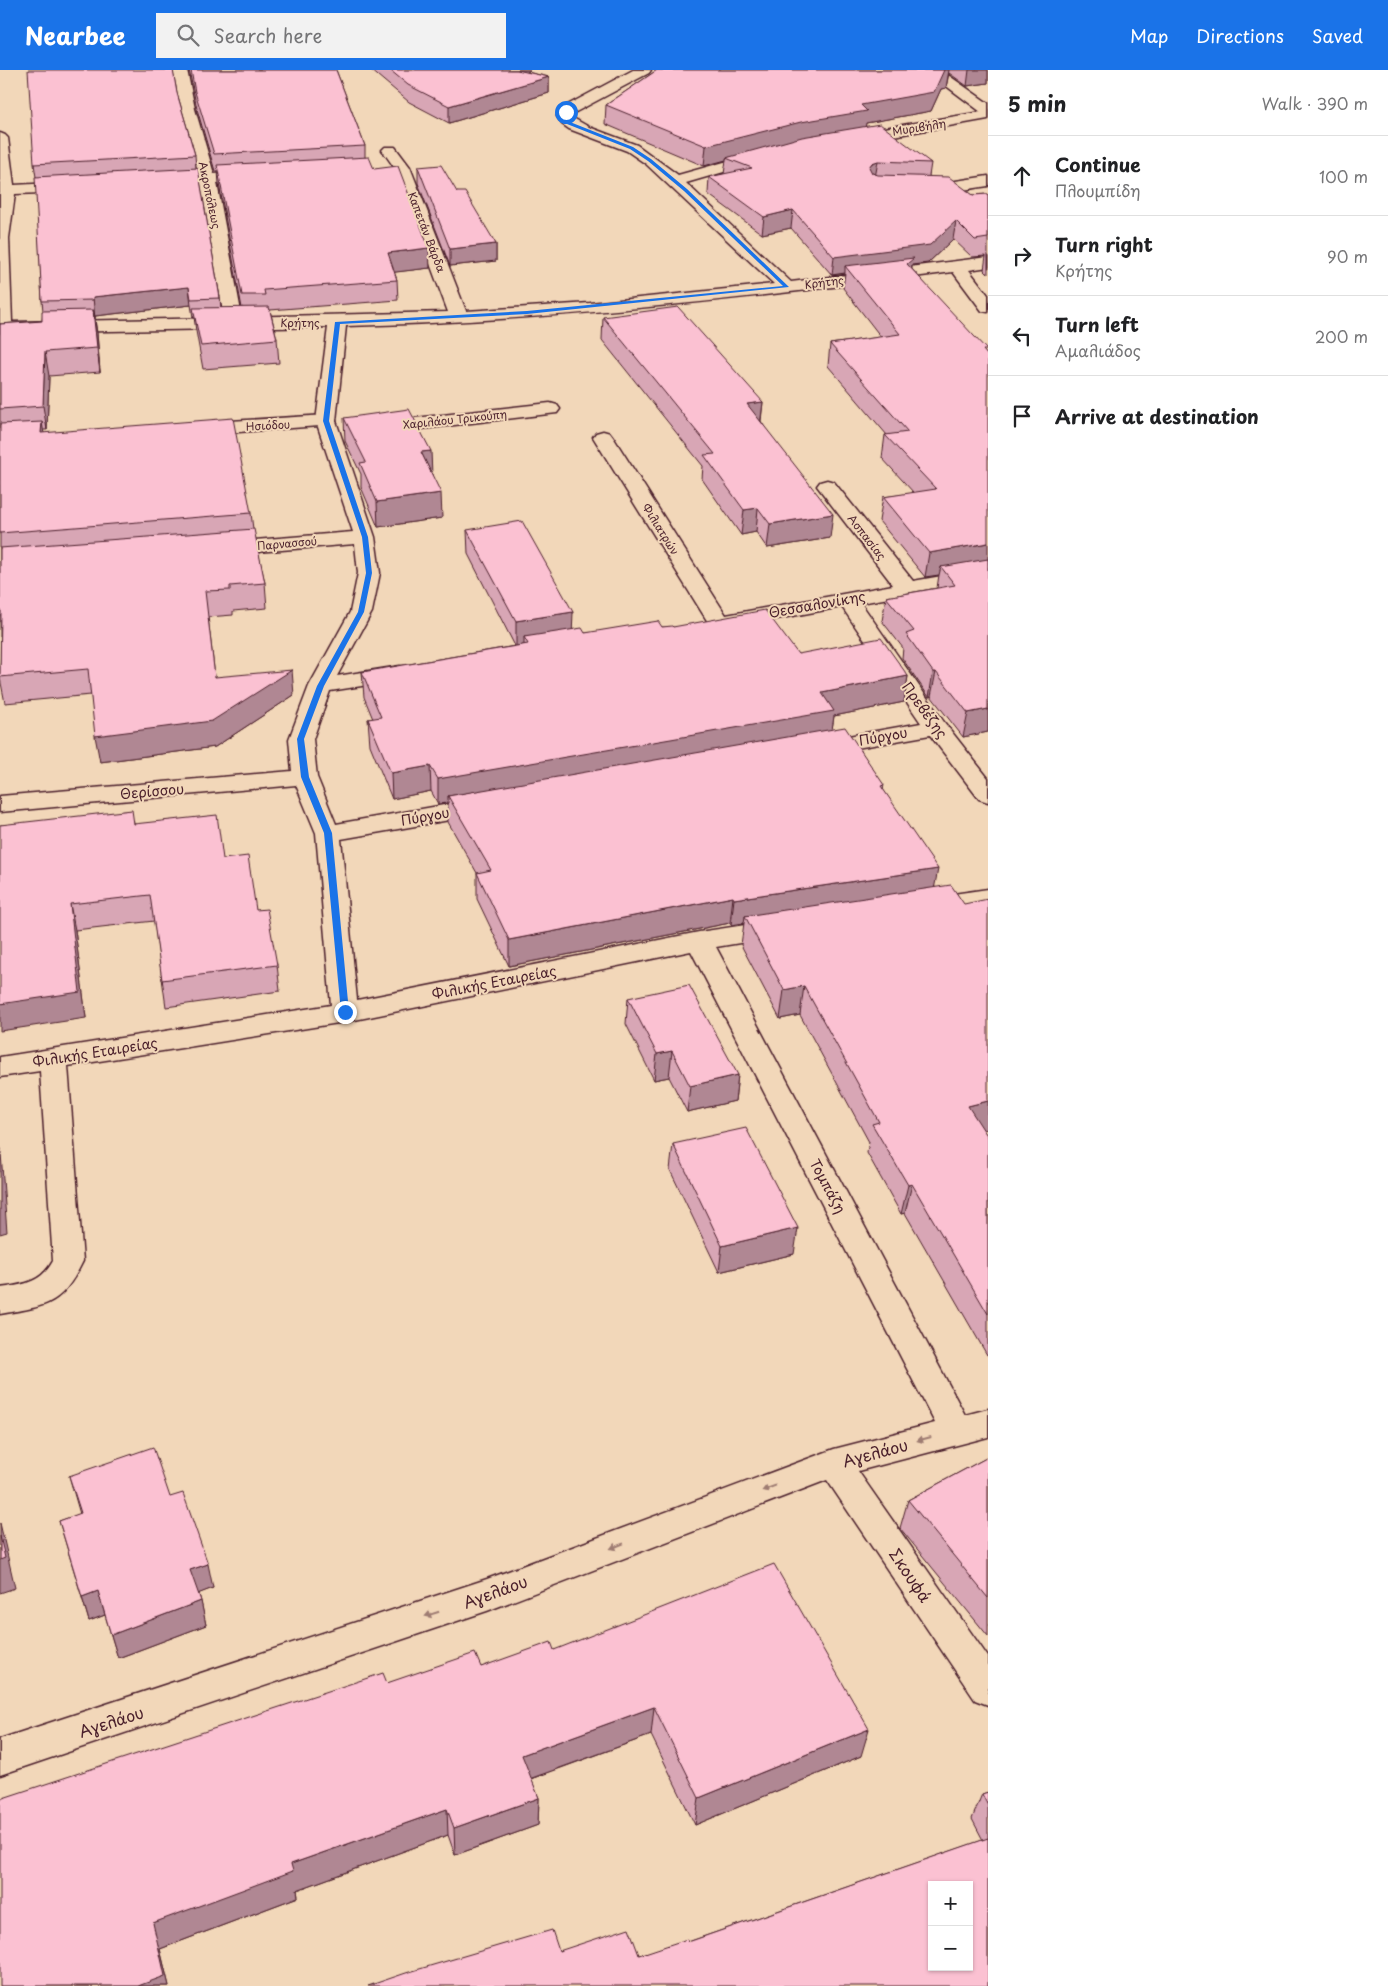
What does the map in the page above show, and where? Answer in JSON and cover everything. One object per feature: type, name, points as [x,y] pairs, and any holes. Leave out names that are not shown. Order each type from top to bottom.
[{"type":"street","name":"Ακροπόλεως","points":[[180,70],[188,110],[208,180],[234,322]]},
{"type":"street","points":[[644,70],[566,112],[565,120],[574,126],[632,148],[674,181],[787,287]]},
{"type":"street","points":[[932,70],[963,94],[988,110]]},
{"type":"street","points":[[610,73],[628,79]]},
{"type":"street","points":[[963,94],[988,92]]},
{"type":"street","name":"Μυριβήλη","points":[[842,140],[988,116]]},
{"type":"street","points":[[0,138],[3,190],[0,238],[1,328]]},
{"type":"street","name":"Καπετάν Βάρδα","points":[[390,150],[402,167],[459,317]]},
{"type":"street","points":[[674,181],[774,154]]},
{"type":"street","points":[[383,169],[402,167]]},
{"type":"street","points":[[150,182],[276,175]]},
{"type":"street","points":[[906,187],[949,188],[988,181]]},
{"type":"street","points":[[3,190],[83,186]]},
{"type":"street","name":"Κρήτης","points":[[1,328],[234,322],[338,322],[459,317],[606,306],[787,287],[988,262]]},
{"type":"street","points":[[958,266],[988,307]]},
{"type":"street","points":[[338,322],[341,429],[365,537],[369,573],[361,612],[320,686],[301,739],[305,777],[328,833],[345,1012]]},
{"type":"street","name":"Χαριλάου Τρικούπη","points":[[341,429],[550,409]]},
{"type":"street","name":"Ησιόδου","points":[[178,430],[341,429]]},
{"type":"street","name":"Φιλιατρών","points":[[603,436],[709,623]]},
{"type":"street","name":"Ασπασίας","points":[[827,486],[907,588]]},
{"type":"street","name":"Παρνασσού","points":[[197,551],[365,537]]},
{"type":"street","name":"Θεσσαλονίκης","points":[[709,623],[988,574]]},
{"type":"street","name":"Πρεβέζης","points":[[847,599],[936,727],[988,794]]},
{"type":"street","points":[[320,686],[418,670]]},
{"type":"street","name":"Πύργου","points":[[799,751],[936,727]]},
{"type":"street","name":"Θερίσσου","points":[[0,804],[305,777]]},
{"type":"street","name":"Πύργου","points":[[328,833],[505,802]]},
{"type":"street","points":[[901,910],[988,897]]},
{"type":"street","name":"Φιλικής Εταιρείας","points":[[0,1067],[345,1012],[699,941],[805,925]]},
{"type":"street","name":"Τομπάζη","points":[[699,941],[972,1427]]},
{"type":"street","points":[[0,1301],[42,1294],[60,1278],[68,1261],[53,1059]]},
{"type":"street","name":"Αγελάου","points":[[0,1758],[487,1595],[834,1463],[972,1427]]},
{"type":"street","name":"Σκουφά","points":[[834,1463],[988,1688]]},
{"type":"building","points":[[28,70],[173,70],[177,93],[195,155],[34,164]]},
{"type":"building","points":[[191,70],[336,70],[365,146],[214,154],[195,92]]},
{"type":"building","points":[[390,70],[517,70],[549,77],[449,106],[408,85]]},
{"type":"building","points":[[657,70],[944,70],[934,92],[861,105],[867,111],[801,122],[706,146],[606,105]]},
{"type":"building","points":[[880,124],[931,163],[878,161],[872,163],[869,167],[872,173],[878,175],[949,177],[973,195],[988,194],[988,238],[975,240],[956,221],[930,245],[834,257],[793,210],[764,217],[709,177],[752,168],[726,158],[802,137]]},
{"type":"building","points":[[369,157],[374,169],[398,166],[429,248],[388,253],[397,280],[264,290],[265,295],[242,295],[217,165]]},
{"type":"building","points":[[441,165],[457,192],[465,192],[496,244],[450,249],[418,167]]},
{"type":"building","points":[[198,168],[220,298],[191,299],[189,287],[93,297],[93,300],[42,301],[35,177]]},
{"type":"building","points":[[914,258],[907,264],[987,350],[983,350],[988,356],[988,543],[929,553],[883,497],[936,489],[885,435],[908,432],[830,344],[900,334],[845,266]]},
{"type":"building","points":[[269,307],[277,339],[201,346],[193,308]]},
{"type":"building","points":[[678,307],[763,402],[747,404],[833,514],[770,524],[758,508],[744,510],[704,455],[715,454],[603,317]]},
{"type":"building","points":[[93,310],[97,348],[45,352],[43,406],[0,409],[0,324],[42,321],[42,311]]},
{"type":"building","points":[[409,409],[431,451],[421,452],[441,493],[377,502],[360,463],[366,462],[344,418]]},
{"type":"building","points":[[233,418],[251,513],[0,533],[0,424],[42,422],[41,433]]},
{"type":"building","points":[[522,521],[573,612],[516,621],[467,530]]},
{"type":"building","points":[[254,529],[265,583],[230,586],[230,590],[205,591],[215,677],[292,670],[212,721],[95,736],[88,669],[0,677],[0,548]]},
{"type":"building","points":[[988,559],[988,709],[968,713],[936,672],[933,672],[906,634],[914,631],[886,597],[955,585],[941,567]]},
{"type":"building","points":[[765,610],[798,654],[881,638],[908,676],[822,693],[834,711],[438,779],[430,766],[391,773],[368,719],[381,717],[362,672],[528,644],[524,637],[582,628],[585,633],[658,621],[662,627],[673,627]]},
{"type":"building","points":[[845,727],[884,785],[881,786],[938,869],[734,899],[733,897],[509,940],[477,873],[491,870],[448,796]]},
{"type":"building","points":[[132,810],[134,824],[217,815],[223,859],[248,856],[256,910],[267,909],[277,965],[162,980],[150,895],[70,904],[80,992],[0,1004],[0,825]]},
{"type":"building","points":[[951,885],[964,904],[988,899],[988,1101],[968,1106],[988,1137],[988,1314],[912,1184],[908,1185],[872,1124],[879,1122],[804,986],[784,990],[745,916]]},
{"type":"building","points":[[689,985],[738,1075],[690,1086],[672,1051],[657,1054],[628,998]]},
{"type":"building","points":[[746,1128],[798,1228],[722,1246],[673,1144]]},
{"type":"building","points":[[153,1447],[170,1497],[183,1493],[208,1564],[190,1570],[201,1601],[111,1635],[98,1591],[82,1597],[59,1521],[81,1513],[69,1476]]},
{"type":"building","points":[[988,1457],[988,1598],[908,1500]]},
{"type":"building","points":[[0,1536],[5,1558],[0,1560]]},
{"type":"building","points":[[774,1564],[869,1729],[699,1798],[654,1707],[522,1755],[539,1798],[454,1828],[447,1809],[291,1864],[293,1871],[153,1923],[165,1976],[138,1986],[0,1986],[0,1799],[383,1673],[387,1683],[475,1653],[481,1667],[551,1642],[554,1650]]},
{"type":"building","points":[[988,1792],[988,1806],[982,1794]]},
{"type":"building","points":[[988,1838],[988,1986],[368,1986],[552,1930],[559,1951],[629,1928],[639,1955],[687,1939],[688,1942]]},
{"type":"route","points":[[345,1012],[328,833],[305,777],[301,739],[320,686],[361,612],[369,573],[365,537],[326,421],[338,322],[527,313],[787,287],[686,190],[650,160],[632,148],[568,123],[564,116],[566,112]]}]
